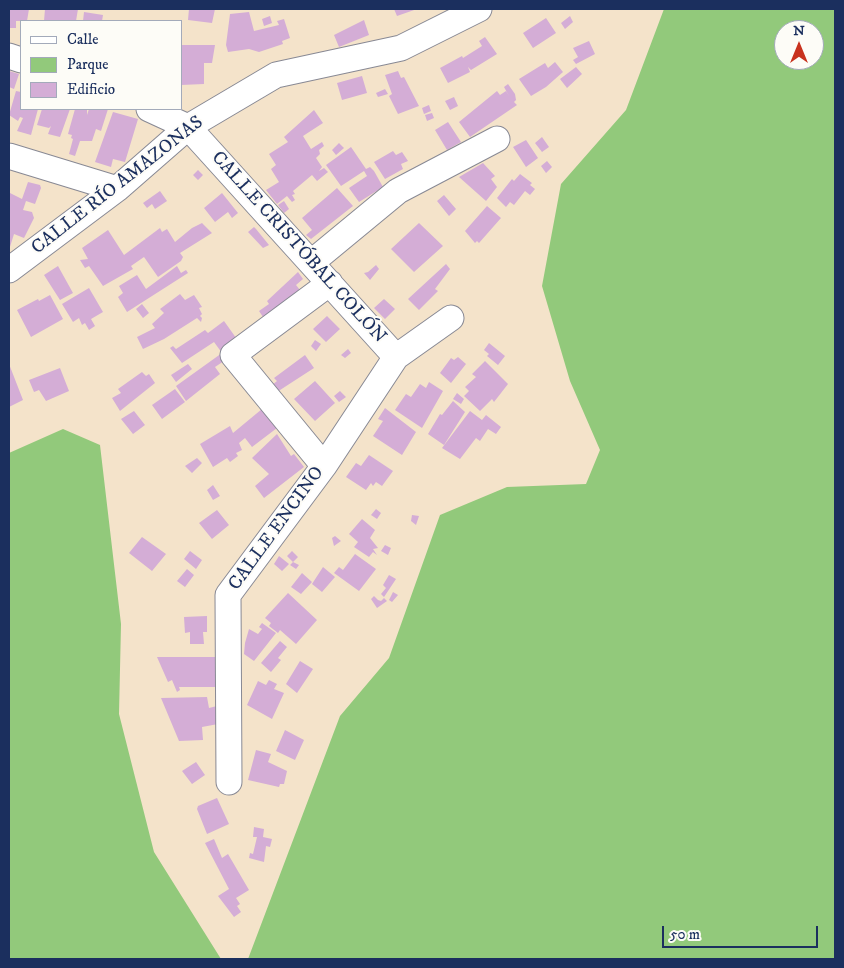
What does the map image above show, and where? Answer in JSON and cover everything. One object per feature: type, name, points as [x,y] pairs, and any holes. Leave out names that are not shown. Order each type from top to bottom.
[{"type":"street","name":"CALLE RÍO AMAZONAS","points":[[9,270],[117,190],[188,127],[276,75],[400,48],[479,9]]},
{"type":"street","name":"CALLE CRISTÓBAL COLÓN","points":[[152,110],[188,127],[396,357]]},
{"type":"street","points":[[312,262],[398,191],[497,138]]},
{"type":"street","points":[[9,156],[117,190]]},
{"type":"street","points":[[324,466],[233,355],[330,284]]},
{"type":"street","points":[[396,357],[451,318]]},
{"type":"street","name":"CALLE ENCINO","points":[[230,782],[228,595],[324,466],[396,357]]},
{"type":"green space","points":[[664,9],[835,9],[835,959],[248,959],[340,716],[389,658],[440,515],[507,487],[586,484],[600,450],[570,381],[542,286],[561,184],[626,110]]},
{"type":"green space","points":[[63,429],[100,445],[121,624],[119,714],[154,852],[221,959],[9,959],[9,453]]},
{"type":"building","points":[[9,9],[29,9],[27,20],[16,21],[16,28],[9,28]]},
{"type":"building","points":[[45,9],[78,9],[76,20],[44,20]]},
{"type":"building","points":[[189,9],[215,9],[212,23],[188,20]]},
{"type":"building","points":[[394,9],[417,9],[397,16]]},
{"type":"building","points":[[84,12],[103,15],[102,20],[83,20]]},
{"type":"building","points":[[249,12],[254,31],[279,25],[277,21],[284,19],[290,38],[282,41],[283,44],[259,52],[249,49],[228,52],[226,45],[230,14]]},
{"type":"building","points":[[270,16],[272,23],[264,26],[262,19]]},
{"type":"building","points":[[570,16],[573,22],[565,29],[561,23]]},
{"type":"building","points":[[546,18],[556,33],[533,48],[523,33]]},
{"type":"building","points":[[364,20],[369,35],[339,47],[334,35]]},
{"type":"building","points":[[485,37],[497,54],[471,70],[468,67],[470,72],[448,83],[440,68],[462,56],[463,58],[482,46],[479,41]]},
{"type":"building","points":[[589,41],[595,54],[576,64],[573,60],[578,57],[573,48]]},
{"type":"building","points":[[182,45],[215,45],[212,63],[204,63],[204,84],[182,85]]},
{"type":"building","points":[[555,62],[563,72],[546,87],[531,96],[519,79],[545,63],[548,68]]},
{"type":"building","points":[[576,67],[582,74],[567,88],[560,79]]},
{"type":"building","points":[[9,71],[19,74],[14,89],[9,87]]},
{"type":"building","points":[[398,71],[401,78],[404,77],[419,106],[398,114],[389,96],[392,94],[385,75]]},
{"type":"building","points":[[362,76],[367,93],[342,100],[337,83]]},
{"type":"building","points":[[508,84],[515,94],[516,100],[514,102],[517,105],[470,137],[459,122],[497,91],[500,95],[506,91],[509,96],[504,87]]},
{"type":"building","points":[[385,89],[388,94],[378,97],[376,93]]},
{"type":"building","points":[[16,91],[20,92],[20,110],[38,110],[31,135],[17,131],[23,118],[20,117],[18,121],[9,115]]},
{"type":"building","points":[[454,97],[458,106],[450,110],[445,101]]},
{"type":"building","points":[[429,105],[431,111],[424,114],[422,108]]},
{"type":"building","points":[[42,110],[70,110],[60,137],[48,134],[51,126],[49,128],[37,125]]},
{"type":"building","points":[[75,110],[87,110],[87,115],[89,110],[108,110],[101,131],[96,129],[92,141],[80,141],[75,156],[69,154],[73,139],[71,138],[72,135],[68,134]]},
{"type":"building","points":[[314,110],[323,123],[303,136],[311,149],[322,142],[324,146],[319,150],[320,154],[316,158],[322,167],[319,171],[324,168],[328,172],[317,181],[312,175],[293,191],[295,194],[292,195],[295,200],[292,202],[287,196],[277,204],[266,190],[279,182],[271,169],[276,165],[269,154],[288,142],[284,137]]},
{"type":"building","points":[[113,112],[138,119],[125,162],[113,159],[111,167],[95,162]]},
{"type":"building","points":[[432,113],[434,118],[427,121],[425,115]]},
{"type":"building","points":[[448,122],[461,142],[447,150],[435,130]]},
{"type":"building","points":[[542,137],[549,147],[542,152],[535,143]]},
{"type":"building","points":[[526,140],[538,158],[526,167],[513,147]]},
{"type":"building","points":[[339,143],[344,148],[336,155],[332,150]]},
{"type":"building","points":[[351,147],[366,169],[370,167],[374,171],[383,187],[359,202],[349,188],[367,176],[364,171],[341,186],[326,165]]},
{"type":"building","points":[[393,151],[396,155],[402,152],[408,161],[401,164],[403,169],[385,179],[374,162]]},
{"type":"building","points":[[547,161],[552,167],[546,173],[541,166]]},
{"type":"building","points":[[483,163],[495,176],[491,179],[497,187],[486,201],[459,177]]},
{"type":"building","points":[[198,170],[203,175],[198,180],[193,175]]},
{"type":"building","points":[[520,174],[532,183],[530,185],[535,189],[530,195],[525,191],[514,205],[510,202],[506,207],[497,198],[512,179],[514,181]]},
{"type":"building","points":[[28,182],[40,185],[41,188],[35,204],[26,201],[23,210],[32,212],[34,218],[24,238],[14,234],[9,250],[10,193],[22,199]]},
{"type":"building","points":[[337,188],[353,206],[311,239],[306,235],[312,230],[302,218]]},
{"type":"building","points":[[160,191],[167,201],[155,209],[152,204],[147,208],[143,203]]},
{"type":"building","points":[[222,193],[238,213],[232,218],[228,212],[215,222],[204,208]]},
{"type":"building","points":[[444,195],[456,209],[449,216],[437,201]]},
{"type":"building","points":[[284,201],[289,209],[284,213],[278,205]]},
{"type":"building","points":[[487,206],[501,218],[479,243],[477,241],[475,243],[465,231]]},
{"type":"building","points":[[202,223],[212,233],[180,253],[183,257],[181,261],[158,277],[144,257],[131,266],[133,269],[103,286],[89,266],[85,268],[80,260],[88,259],[82,248],[108,230],[124,255],[160,228],[162,232],[167,229],[175,242],[192,228]]},
{"type":"building","points":[[419,223],[443,246],[414,272],[391,249]]},
{"type":"building","points":[[254,227],[269,245],[263,248],[248,232]]},
{"type":"building","points":[[446,264],[450,269],[435,289],[438,291],[419,310],[408,299]]},
{"type":"building","points":[[376,265],[379,269],[370,280],[364,273]]},
{"type":"building","points":[[58,266],[73,293],[60,300],[44,275]]},
{"type":"building","points":[[177,266],[181,273],[186,270],[188,273],[127,312],[118,297],[123,293],[119,286],[137,275],[146,289]]},
{"type":"building","points":[[298,272],[303,279],[296,285],[304,295],[267,323],[259,311],[269,304],[267,301]]},
{"type":"building","points":[[89,288],[103,312],[91,319],[95,326],[89,330],[85,323],[82,325],[79,318],[73,322],[62,304]]},
{"type":"building","points":[[180,294],[185,300],[194,295],[202,307],[199,308],[202,314],[200,316],[202,318],[201,322],[197,318],[164,339],[143,349],[137,337],[155,328],[152,324],[164,313],[160,309]]},
{"type":"building","points":[[50,295],[63,319],[31,337],[17,310]]},
{"type":"building","points":[[384,299],[395,309],[385,319],[374,308]]},
{"type":"building","points":[[142,304],[149,313],[143,318],[136,309]]},
{"type":"building","points":[[327,316],[340,329],[326,342],[313,329]]},
{"type":"building","points":[[224,321],[239,342],[222,353],[214,342],[182,363],[170,348],[173,346],[176,349],[205,330],[208,333]]},
{"type":"building","points":[[315,340],[321,344],[316,351],[311,346]]},
{"type":"building","points":[[489,343],[505,356],[498,365],[487,356],[489,354],[484,350]]},
{"type":"building","points":[[348,349],[351,353],[345,358],[341,355]]},
{"type":"building","points":[[222,353],[227,359],[215,367],[220,374],[186,401],[176,386]]},
{"type":"building","points":[[305,355],[314,368],[277,392],[271,386],[277,381],[274,378]]},
{"type":"building","points":[[458,357],[466,364],[451,383],[440,373],[451,358],[454,360]]},
{"type":"building","points":[[485,361],[508,384],[494,402],[492,399],[480,411],[464,396],[469,391],[465,387],[476,377],[472,374]]},
{"type":"building","points":[[9,364],[23,400],[9,407]]},
{"type":"building","points":[[188,364],[192,369],[176,382],[171,375]]},
{"type":"building","points":[[60,368],[69,391],[46,401],[39,390],[34,392],[29,380]]},
{"type":"building","points":[[142,372],[146,376],[149,374],[155,383],[120,411],[112,398],[121,393],[118,389]]},
{"type":"building","points":[[315,381],[335,403],[315,421],[294,399]]},
{"type":"building","points":[[429,382],[443,391],[422,428],[395,410],[406,394],[411,397],[420,384],[426,388]]},
{"type":"building","points":[[175,389],[185,402],[162,419],[152,405]]},
{"type":"building","points":[[340,391],[346,397],[339,402],[334,396]]},
{"type":"building","points":[[457,393],[464,399],[461,404],[453,399]]},
{"type":"building","points":[[453,401],[465,412],[444,445],[428,434],[440,414],[442,415]]},
{"type":"building","points":[[385,408],[416,432],[402,455],[373,436],[383,421],[378,419]]},
{"type":"building","points":[[262,409],[277,428],[252,447],[245,438],[239,443],[242,450],[236,453],[238,456],[230,462],[227,458],[213,467],[200,444],[230,426],[233,433]]},
{"type":"building","points":[[134,411],[145,425],[133,434],[121,419]]},
{"type":"building","points":[[470,411],[482,420],[486,415],[501,427],[496,434],[488,429],[480,441],[476,438],[460,459],[442,448]]},
{"type":"building","points":[[277,434],[291,456],[294,454],[304,467],[264,498],[255,486],[269,474],[252,458]]},
{"type":"building","points":[[369,455],[393,471],[382,486],[376,482],[373,486],[371,483],[366,490],[346,477],[356,463],[361,466]]},
{"type":"building","points":[[197,458],[202,463],[192,473],[185,466]]},
{"type":"building","points":[[213,485],[220,496],[213,500],[207,490]]},
{"type":"building","points":[[376,509],[381,513],[377,519],[371,515]]},
{"type":"building","points":[[217,510],[229,525],[212,539],[199,523]]},
{"type":"building","points":[[412,515],[419,516],[416,525],[411,521]]},
{"type":"building","points":[[362,519],[375,530],[370,538],[378,548],[373,549],[377,555],[373,552],[369,557],[354,547],[358,542],[349,534]]},
{"type":"building","points":[[335,536],[341,541],[334,546],[332,538]]},
{"type":"building","points":[[142,537],[166,554],[152,571],[129,553]]},
{"type":"building","points":[[385,545],[391,548],[388,555],[381,551]]},
{"type":"building","points":[[190,551],[202,560],[196,569],[184,559]]},
{"type":"building","points":[[292,551],[298,557],[293,562],[287,556]]},
{"type":"building","points":[[355,554],[376,569],[359,591],[334,573],[339,567],[343,570]]},
{"type":"building","points":[[279,556],[289,564],[282,571],[274,564]]},
{"type":"building","points":[[293,562],[299,565],[296,569],[290,565]]},
{"type":"building","points":[[323,567],[335,577],[322,592],[312,584]]},
{"type":"building","points":[[187,569],[194,575],[185,587],[177,581]]},
{"type":"building","points":[[302,573],[312,582],[301,594],[291,587]]},
{"type":"building","points":[[389,575],[396,579],[384,597],[381,594],[386,588],[383,585]]},
{"type":"building","points":[[393,592],[398,595],[392,602],[389,600]]},
{"type":"building","points":[[288,593],[317,620],[296,644],[280,630],[278,633],[269,626],[271,623],[265,618]]},
{"type":"building","points":[[374,596],[378,600],[381,601],[384,598],[387,601],[377,608],[371,599]]},
{"type":"building","points":[[207,616],[207,632],[203,632],[204,644],[190,644],[190,632],[185,633],[184,617]]},
{"type":"building","points":[[262,623],[276,633],[254,661],[244,654],[245,643],[249,629],[258,634],[262,629],[259,627]]},
{"type":"building","points":[[280,641],[287,647],[278,658],[281,660],[271,672],[261,663]]},
{"type":"building","points":[[157,657],[217,657],[216,687],[179,687],[180,690],[177,692],[172,680],[168,682]]},
{"type":"building","points":[[300,661],[313,669],[297,693],[286,684]]},
{"type":"building","points":[[269,680],[277,684],[274,689],[284,693],[272,719],[247,705],[258,681],[266,685]]},
{"type":"building","points":[[207,697],[209,708],[217,706],[218,724],[202,727],[203,740],[179,741],[161,698]]},
{"type":"building","points":[[285,730],[304,740],[295,760],[276,751]]},
{"type":"building","points":[[256,750],[271,754],[268,762],[287,771],[284,784],[280,784],[279,787],[248,780]]},
{"type":"building","points":[[196,762],[205,775],[192,784],[182,771]]},
{"type":"building","points":[[217,798],[229,824],[207,834],[197,809],[198,806]]},
{"type":"building","points":[[254,827],[264,829],[263,837],[272,839],[270,847],[266,846],[264,862],[249,858],[250,853],[253,854],[257,837],[253,837]]},
{"type":"building","points":[[214,839],[222,858],[228,854],[249,890],[236,898],[240,904],[237,906],[241,912],[234,917],[218,896],[229,889],[205,843]]}]
